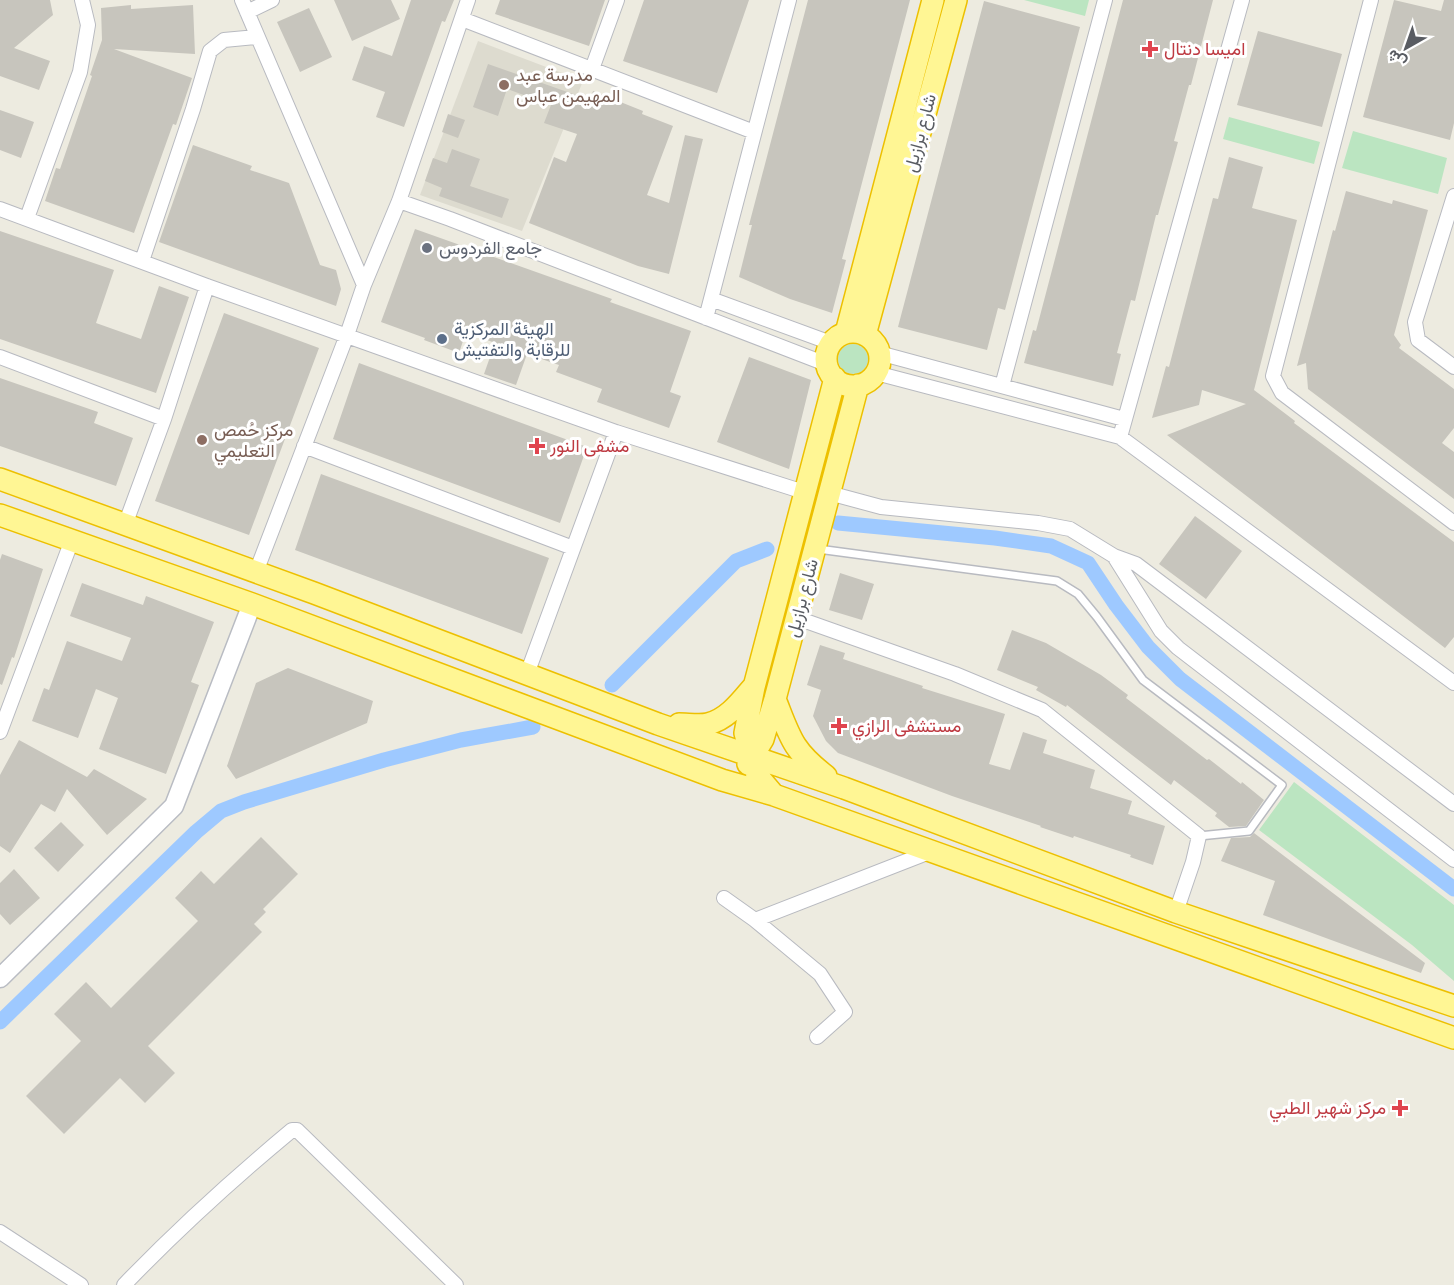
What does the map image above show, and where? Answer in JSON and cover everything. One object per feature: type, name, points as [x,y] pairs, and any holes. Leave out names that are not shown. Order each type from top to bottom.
[{"type":"highway","name":"شارع برازيل","points":[[848,337],[933,0]]},
{"type":"highway","name":"شارع برازيل","points":[[848,337],[956,0]]},
{"type":"highway","points":[[848,337],[875,344],[877,363],[867,382],[858,385],[842,384],[830,371],[827,351],[848,337]]},
{"type":"highway","name":"شارع برازيل","points":[[658,724],[707,725],[734,709],[754,687],[804,492],[830,371]]},
{"type":"highway","name":"شارع برازيل","points":[[753,757],[763,739],[775,699],[858,385]]},
{"type":"highway","points":[[0,479],[256,572],[658,724],[844,788],[1176,912],[1454,1006]]},
{"type":"highway","points":[[0,515],[252,604],[722,780],[774,795],[1454,1038]]},
{"type":"highway","points":[[754,687],[745,733],[757,775],[774,795]]},
{"type":"highway","points":[[775,699],[792,742],[806,760],[844,788]]},
{"type":"highway","points":[[722,780],[743,770],[753,757]]},
{"type":"main road","points":[[0,978],[174,806],[252,604]]},
{"type":"street","points":[[27,218],[80,72],[88,25],[82,0]]},
{"type":"street","points":[[272,0],[244,6],[364,285]]},
{"type":"street","points":[[256,572],[364,285],[399,201],[468,0]]},
{"type":"street","points":[[592,69],[617,0]]},
{"type":"street","points":[[706,318],[789,0]]},
{"type":"street","points":[[1002,386],[1105,0]]},
{"type":"street","points":[[1120,437],[1242,0]]},
{"type":"street","points":[[1371,0],[1273,376],[1282,393],[1454,523]]},
{"type":"street","points":[[462,19],[754,132]]},
{"type":"street","points":[[142,261],[210,51],[224,40],[257,37]]},
{"type":"street","points":[[399,201],[706,318],[830,371]]},
{"type":"street","points":[[1453,201],[1415,322],[1418,340],[1454,367]]},
{"type":"street","points":[[0,209],[616,432],[804,492]]},
{"type":"street","points":[[125,525],[164,418],[207,285]]},
{"type":"street","points":[[711,298],[848,337]]},
{"type":"street","points":[[0,357],[164,418]]},
{"type":"street","points":[[877,363],[1002,386],[1124,418]]},
{"type":"street","points":[[877,363],[1120,437],[1454,683]]},
{"type":"street","points":[[527,674],[616,432]]},
{"type":"street","points":[[304,446],[573,548]]},
{"type":"street","points":[[829,493],[881,507],[1038,523],[1070,529],[1114,556],[1136,564],[1454,804]]},
{"type":"street","points":[[0,732],[72,540]]},
{"type":"street","points":[[1114,556],[1161,631],[1178,648],[1454,860]]},
{"type":"street","points":[[797,618],[955,674],[1042,710],[1199,836],[1176,912]]},
{"type":"street","points":[[754,920],[932,851]]},
{"type":"street","points":[[724,898],[820,974],[845,1012],[817,1037]]},
{"type":"street","points":[[124,1285],[172,1235],[241,1172],[292,1130],[297,1130],[456,1285]]},
{"type":"street","points":[[0,1232],[81,1285]]},
{"type":"lane","points":[[815,549],[1057,580],[1078,594],[1097,616],[1143,680],[1281,785],[1249,831],[1199,836]]},
{"type":"shaded area","points":[[478,41],[583,81],[522,231],[420,195]]},
{"type":"green space","points":[[1024,0],[1089,0],[1085,16]]},
{"type":"green space","points":[[1229,117],[1320,142],[1314,164],[1223,139]]},
{"type":"green space","points":[[1353,131],[1447,158],[1438,194],[1342,168]]},
{"type":"green space","points":[[853,344],[864,348],[868,359],[864,370],[853,374],[842,370],[838,359],[842,348]]},
{"type":"green space","points":[[1294,782],[1454,905],[1454,981],[1412,945],[1259,830]]},
{"type":"building","points":[[0,0],[50,0],[53,15],[14,48],[50,61],[39,90],[0,76]]},
{"type":"building","points":[[334,0],[391,0],[400,19],[352,41]]},
{"type":"building","points":[[411,0],[454,0],[445,22],[442,21],[404,127],[376,117],[385,92],[352,80],[364,46],[392,56]]},
{"type":"building","points":[[500,0],[605,0],[589,46],[495,14]]},
{"type":"building","points":[[644,0],[749,0],[717,93],[623,61]]},
{"type":"building","points":[[808,0],[910,0],[842,259],[846,260],[832,313],[790,299],[739,277],[752,225],[749,225]]},
{"type":"building","points":[[1123,0],[1213,0],[1174,141],[1178,142],[1158,215],[1156,215],[1135,301],[1131,300],[1117,353],[1121,354],[1113,386],[1024,363],[1033,330],[1036,331]]},
{"type":"building","points":[[1394,0],[1441,11],[1444,0],[1454,0],[1454,123],[1450,140],[1363,117]]},
{"type":"building","points":[[984,1],[1080,27],[1005,310],[998,308],[987,350],[898,327]]},
{"type":"building","points":[[131,5],[131,9],[193,5],[195,54],[114,49],[192,78],[134,233],[45,201],[56,168],[60,169],[92,76],[90,75],[102,40],[101,8]]},
{"type":"building","points":[[309,8],[332,57],[300,72],[277,22]]},
{"type":"building","points":[[1258,31],[1342,54],[1322,127],[1237,105]]},
{"type":"building","points":[[488,64],[590,100],[593,91],[673,126],[647,195],[669,203],[685,135],[703,139],[669,274],[638,266],[529,223],[554,157],[566,162],[577,134],[544,123],[551,105],[507,89],[498,116],[473,107]]},
{"type":"building","points":[[0,110],[34,122],[21,158],[0,150]]},
{"type":"building","points":[[448,114],[465,120],[458,138],[442,132]]},
{"type":"building","points":[[193,145],[252,166],[250,170],[289,183],[320,265],[336,270],[341,289],[336,306],[159,242]]},
{"type":"building","points":[[452,149],[480,159],[470,186],[509,199],[502,218],[439,196],[442,188],[425,181],[433,158],[447,163]]},
{"type":"building","points":[[1229,157],[1263,167],[1252,208],[1297,220],[1254,390],[1295,421],[1294,423],[1454,542],[1454,637],[1445,648],[1167,435],[1246,404],[1202,390],[1199,405],[1152,418],[1166,366],[1169,367],[1213,198],[1218,199]]},
{"type":"building","points":[[1346,191],[1392,204],[1393,200],[1428,210],[1394,335],[1401,345],[1399,348],[1454,389],[1454,428],[1442,443],[1454,452],[1454,499],[1308,389],[1306,363],[1297,366],[1333,230],[1335,231]]},
{"type":"building","points":[[415,229],[612,299],[610,302],[691,331],[670,392],[681,396],[669,428],[597,402],[602,389],[556,372],[559,365],[527,354],[516,385],[484,374],[495,343],[466,332],[459,353],[381,322]]},
{"type":"building","points":[[0,231],[114,270],[96,323],[141,339],[159,286],[189,297],[156,393],[0,339]]},
{"type":"building","points":[[224,313],[319,348],[249,535],[155,501]]},
{"type":"building","points":[[749,357],[811,380],[789,469],[717,442]]},
{"type":"building","points":[[359,363],[587,447],[560,523],[333,439]]},
{"type":"building","points":[[0,378],[98,412],[94,423],[133,438],[116,486],[0,446]]},
{"type":"building","points":[[321,474],[549,558],[522,634],[295,550]]},
{"type":"building","points":[[1195,516],[1242,551],[1206,599],[1159,564]]},
{"type":"building","points":[[2,554],[43,569],[14,658],[12,657],[2,685],[0,684],[0,560]]},
{"type":"building","points":[[840,573],[874,584],[862,620],[829,610]]},
{"type":"building","points":[[82,583],[143,605],[146,596],[214,622],[191,682],[199,685],[166,774],[99,749],[118,698],[96,689],[78,738],[32,721],[44,688],[49,690],[67,641],[122,661],[131,638],[70,616]]},
{"type":"building","points":[[1012,630],[1046,643],[1101,675],[1128,695],[1126,698],[1264,800],[1246,826],[1229,827],[1215,816],[1217,813],[1174,780],[1171,785],[1067,705],[1066,707],[1036,690],[1038,687],[997,670]]},
{"type":"building","points":[[820,645],[845,653],[843,659],[923,686],[922,688],[1005,714],[989,764],[1010,770],[1023,732],[1047,740],[1043,753],[1095,770],[1090,788],[1132,801],[1128,814],[1165,826],[1153,865],[1130,857],[1131,855],[1074,836],[1073,838],[952,796],[838,753],[826,741],[813,716],[821,690],[807,685]]},
{"type":"building","points":[[288,668],[373,701],[367,723],[236,779],[227,766],[256,683]]},
{"type":"building","points":[[19,740],[87,777],[94,769],[147,799],[107,835],[67,789],[55,812],[41,804],[10,853],[0,846],[0,775]]},
{"type":"building","points":[[61,822],[84,845],[58,872],[34,848]]},
{"type":"building","points":[[1254,833],[1425,963],[1421,973],[1263,915],[1275,881],[1221,861],[1231,838],[1250,837]]},
{"type":"building","points":[[261,837],[298,874],[263,909],[266,912],[254,924],[262,932],[148,1046],[175,1073],[145,1103],[120,1078],[64,1134],[26,1096],[81,1041],[54,1014],[86,982],[111,1008],[198,921],[175,898],[201,871],[214,884]]},
{"type":"building","points":[[14,869],[40,898],[10,925],[0,914],[0,883]]},
{"type":"waterway","points":[[838,523],[995,538],[1051,546],[1088,563],[1148,647],[1180,679],[1454,889]]},
{"type":"waterway","points":[[612,685],[736,561],[767,549]]},
{"type":"waterway","points":[[0,1022],[196,832],[221,811],[384,760],[461,740],[533,727]]},
{"type":"place","name":"اميسا دنتال","points":[[1150,49]]},
{"type":"place","name":"مدرسة عبد المهيمن عباس","points":[[504,85]]},
{"type":"place","name":"جامع الفردوس","points":[[427,248]]},
{"type":"place","name":"الهيئة المركزية للرقابة والتفتيش","points":[[442,339]]},
{"type":"place","name":"مركز حُمص التعليمي","points":[[202,440]]},
{"type":"place","name":"مشفى النور","points":[[537,446]]},
{"type":"place","name":"مستشفى الرازي","points":[[839,726]]},
{"type":"place","name":"مركز شهير الطبي","points":[[1400,1108]]}]
